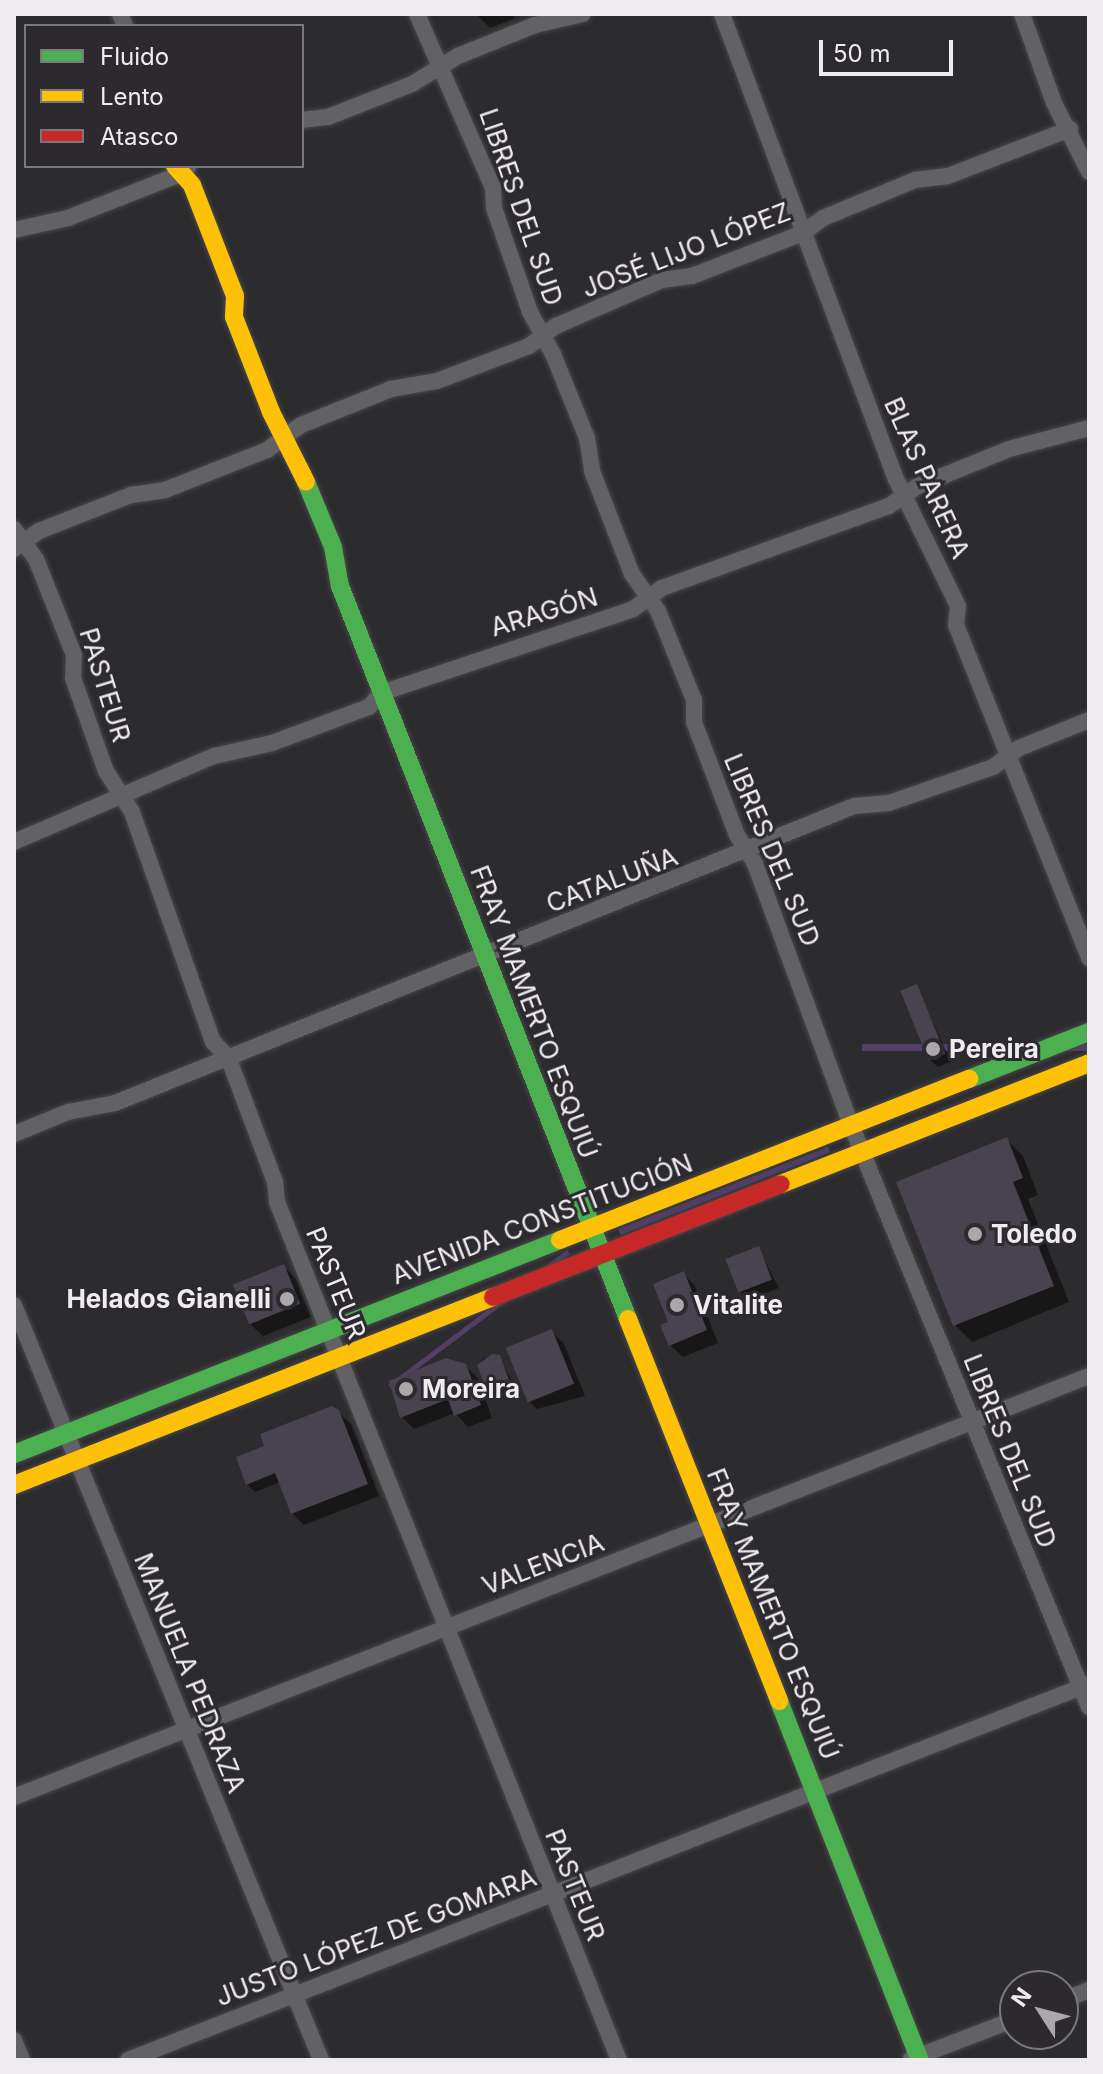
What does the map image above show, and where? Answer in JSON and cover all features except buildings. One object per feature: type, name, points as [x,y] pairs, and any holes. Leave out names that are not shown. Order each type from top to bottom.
[{"type":"main road","name":"FRAY MAMERTO ESQUIÚ","points":[[181,169],[192,185],[235,296],[234,317],[333,547],[340,586],[381,693],[590,1228],[710,1524],[916,2059]]},
{"type":"main road","name":"AVENIDA CONSTITUCIÓN","points":[[14,1454],[1089,1032]]},
{"type":"main road","name":"AVENIDA CONSTITUCIÓN","points":[[14,1485],[1089,1063]]},
{"type":"street","name":"LIBRES DEL SUD","points":[[417,14],[432,53],[445,68],[493,188],[494,208],[542,336],[587,438],[592,471],[632,574],[648,597],[694,700],[694,722],[737,835],[750,852],[851,1125],[972,1422],[1085,1685],[1089,1707]]},
{"type":"street","points":[[304,120],[328,117],[445,68],[458,56],[535,25],[583,14]]},
{"type":"street","name":"BLAS PARERA","points":[[722,14],[803,233],[906,495],[958,606],[956,625],[1089,958]]},
{"type":"street","points":[[1022,14],[1054,103],[1070,129],[1089,172]]},
{"type":"street","name":"JOSÉ LIJO LÓPEZ","points":[[17,540],[131,495],[165,490],[267,450],[301,425],[391,389],[437,381],[662,280],[692,276],[803,233],[823,218],[915,180],[948,176],[1070,129]]},
{"type":"street","points":[[14,230],[68,218],[181,169]]},
{"type":"street","name":"ARAGÓN","points":[[14,842],[97,809],[118,794],[214,756],[272,743],[369,707],[381,693],[492,654],[533,646],[633,609],[648,597],[758,551],[788,547],[845,524],[1009,449],[1089,428]]},
{"type":"street","name":"PASTEUR","points":[[17,540],[36,559],[74,655],[73,678],[118,794],[132,812],[213,1042],[228,1057],[339,1357],[619,2060]]},
{"type":"street","name":"CATALUÑA","points":[[14,1134],[68,1112],[115,1103],[485,954],[750,852],[854,806],[889,803],[993,767],[1008,756],[1089,720]]},
{"type":"street","name":"MANUELA PEDRAZA","points":[[14,1305],[321,2060]]},
{"type":"street","name":"VALENCIA","points":[[14,1797],[1089,1376]]},
{"type":"street","name":"JUSTO LÓPEZ DE GOMARA","points":[[128,2060],[1085,1685]]},
{"type":"street","points":[[916,2059],[999,2025]]},
{"type":"street","points":[[14,2040],[22,2060]]},
{"type":"shaded area","points":[[862,1044],[1089,1044],[1089,1051],[862,1051]]},
{"type":"shaded area","points":[[828,1147],[830,1152],[621,1235],[618,1229]]},
{"type":"shaded area","points":[[567,1250],[570,1254],[391,1389],[388,1385]]},
{"type":"traffic: fast","points":[[306,482],[333,547],[340,586],[628,1319]]},
{"type":"traffic: fast","points":[[969,1079],[1089,1032]]},
{"type":"traffic: fast","points":[[14,1454],[560,1240]]},
{"type":"traffic: fast","points":[[779,1701],[920,2060]]},
{"type":"traffic: slow","points":[[177,168],[192,185],[235,296],[234,317],[271,412],[306,482]]},
{"type":"traffic: slow","points":[[781,1184],[1089,1063]]},
{"type":"traffic: slow","points":[[560,1240],[969,1079]]},
{"type":"traffic: slow","points":[[14,1485],[493,1297]]},
{"type":"traffic: slow","points":[[628,1319],[779,1701]]},
{"type":"traffic: jam","points":[[493,1297],[781,1184]]},
{"type":"place","name":"Pereira","points":[[933,1049]]},
{"type":"place","name":"Toledo","points":[[975,1234]]},
{"type":"place","name":"Helados Gianelli","points":[[287,1299]]},
{"type":"place","name":"Vitalite","points":[[677,1305]]},
{"type":"place","name":"Moreira","points":[[406,1389]]}]
